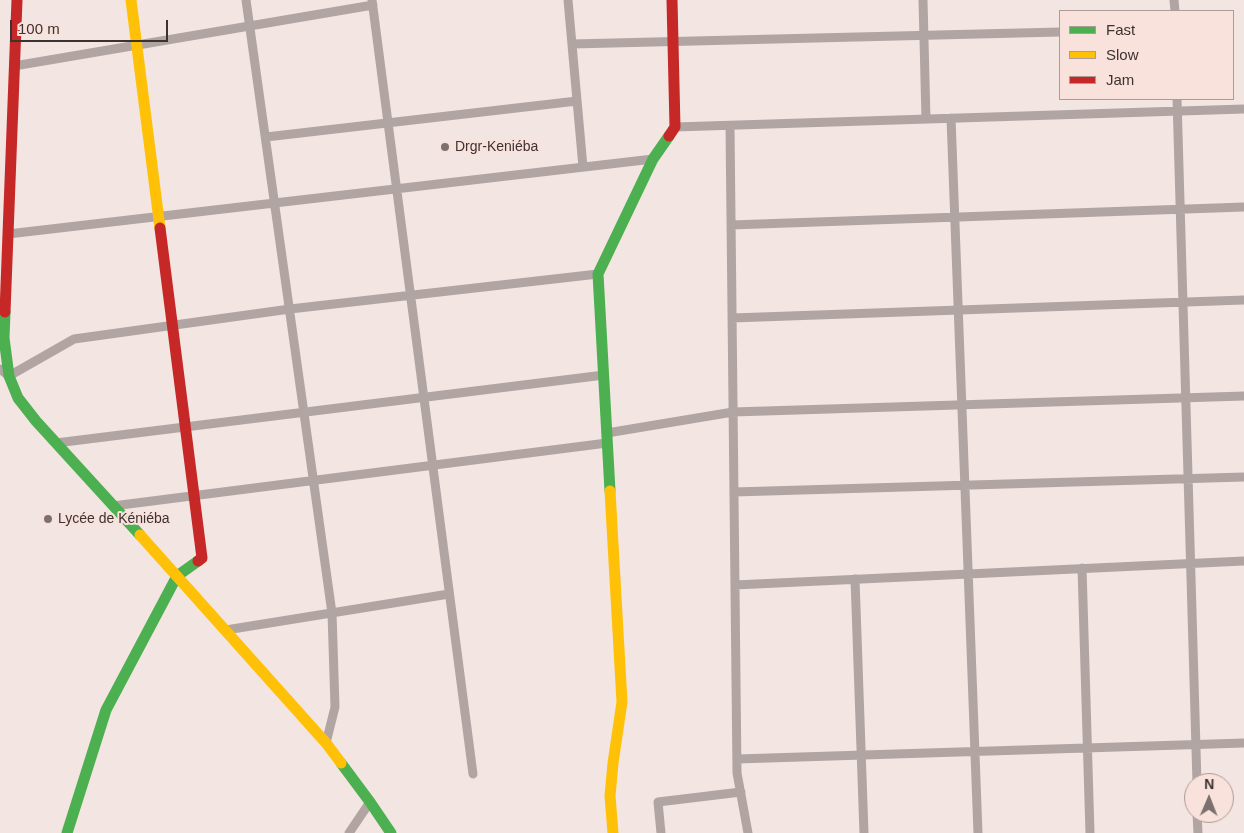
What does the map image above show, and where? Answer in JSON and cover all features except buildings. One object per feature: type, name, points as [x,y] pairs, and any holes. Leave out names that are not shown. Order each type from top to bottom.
[{"type":"street","points":[[17,0],[4,372],[18,398],[36,421],[226,630],[326,744],[391,833]]},
{"type":"street","points":[[67,833],[106,710],[177,576],[202,558],[131,0]]},
{"type":"street","points":[[246,0],[332,613],[336,707],[326,744]]},
{"type":"street","points":[[568,0],[582,167]]},
{"type":"street","points":[[613,833],[610,796],[622,702],[598,274],[654,158],[675,127],[672,0]]},
{"type":"street","points":[[924,0],[926,119]]},
{"type":"street","points":[[14,66],[250,26],[372,2],[473,774]]},
{"type":"street","points":[[572,44],[1059,32]]},
{"type":"street","points":[[266,137],[576,100]]},
{"type":"street","points":[[1177,100],[1196,773]]},
{"type":"street","points":[[675,127],[1244,109]]},
{"type":"street","points":[[951,118],[978,833]]},
{"type":"street","points":[[730,126],[737,773],[748,833]]},
{"type":"street","points":[[8,234],[654,158]]},
{"type":"street","points":[[731,225],[1244,206]]},
{"type":"street","points":[[4,372],[74,339],[290,309],[598,274]]},
{"type":"street","points":[[732,318],[1244,300]]},
{"type":"street","points":[[56,443],[604,375]]},
{"type":"street","points":[[113,506],[432,465],[607,438],[733,412],[1244,396]]},
{"type":"street","points":[[734,492],[1244,477]]},
{"type":"street","points":[[735,585],[1244,560]]},
{"type":"street","points":[[1082,568],[1090,833]]},
{"type":"street","points":[[855,579],[864,833]]},
{"type":"street","points":[[226,630],[449,594]]},
{"type":"street","points":[[737,759],[1244,743]]},
{"type":"street","points":[[661,833],[658,802],[740,792]]},
{"type":"street","points":[[349,833],[356,829],[370,802]]},
{"type":"traffic: fast","points":[[610,491],[598,274],[653,159],[669,136]]},
{"type":"traffic: fast","points":[[5,312],[4,338],[9,376],[18,398],[36,421],[140,535]]},
{"type":"traffic: fast","points":[[67,833],[106,710],[177,576],[198,561]]},
{"type":"traffic: fast","points":[[341,763],[391,833]]},
{"type":"traffic: slow","points":[[131,0],[160,228]]},
{"type":"traffic: slow","points":[[610,491],[622,702],[610,796],[613,833]]},
{"type":"traffic: slow","points":[[140,535],[326,743],[341,763]]},
{"type":"traffic: jam","points":[[5,312],[17,0]]},
{"type":"traffic: jam","points":[[669,136],[675,127],[672,0]]},
{"type":"traffic: jam","points":[[160,228],[202,558],[198,561]]},
{"type":"place","name":"Drgr-Keniéba","points":[[445,147]]},
{"type":"place","name":"Lycée de Kéniéba","points":[[48,519]]}]
